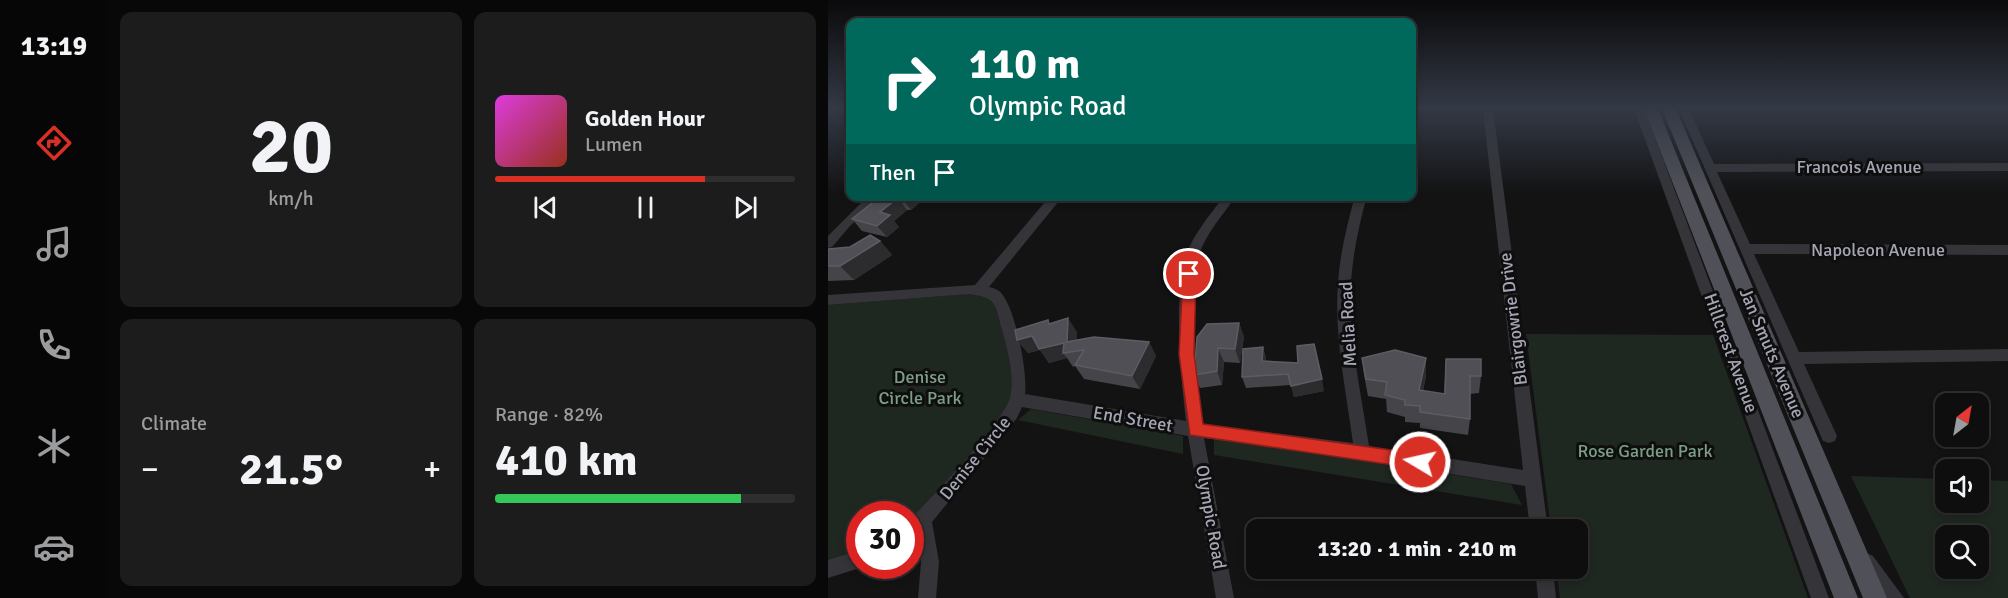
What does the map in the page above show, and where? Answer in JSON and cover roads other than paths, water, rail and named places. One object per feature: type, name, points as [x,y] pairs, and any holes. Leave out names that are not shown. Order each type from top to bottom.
[{"type":"main road","name":"Jan Smuts Avenue","points":[[1663,137],[1846,598]]},
{"type":"main road","name":"Jan Smuts Avenue","points":[[1680,137],[1875,598]]},
{"type":"street","name":"Blairgowrie Drive","points":[[1491,137],[1537,519]]},
{"type":"street","name":"Hillcrest Avenue","points":[[1649,137],[1820,598]]},
{"type":"street","points":[[1696,137],[1829,436]]},
{"type":"street","name":"Francois Avenue","points":[[1710,168],[2008,167]]},
{"type":"street","points":[[828,244],[846,223],[870,201]]},
{"type":"street","points":[[828,300],[979,289],[1053,201]]},
{"type":"street","name":"Olympic Road","points":[[1226,201],[1202,236],[1193,254],[1189,274],[1187,354],[1196,430],[1226,598]]},
{"type":"street","name":"Melia Road","points":[[1360,201],[1346,264],[1344,297],[1347,346],[1362,452]]},
{"type":"street","name":"Napoleon Avenue","points":[[1747,249],[2008,250]]},
{"type":"street","name":"Denise Circle","points":[[924,519],[1012,413],[1019,400],[1020,382],[999,299],[991,292],[979,289]]},
{"type":"street","points":[[1794,358],[2008,356]]},
{"type":"street","name":"End Street","points":[[1019,400],[1196,430],[1362,452],[1532,479]]},
{"type":"street","points":[[1851,541],[1894,598]]},
{"type":"street","points":[[924,546],[930,562],[927,598]]},
{"type":"street","points":[[828,569],[846,563]]},
{"type":"street","points":[[1545,579],[1547,598]]},
{"type":"park label","name":"Denise Circle Park","points":[[920,388]]},
{"type":"park label","name":"Rose Garden Park","points":[[1645,451]]}]
